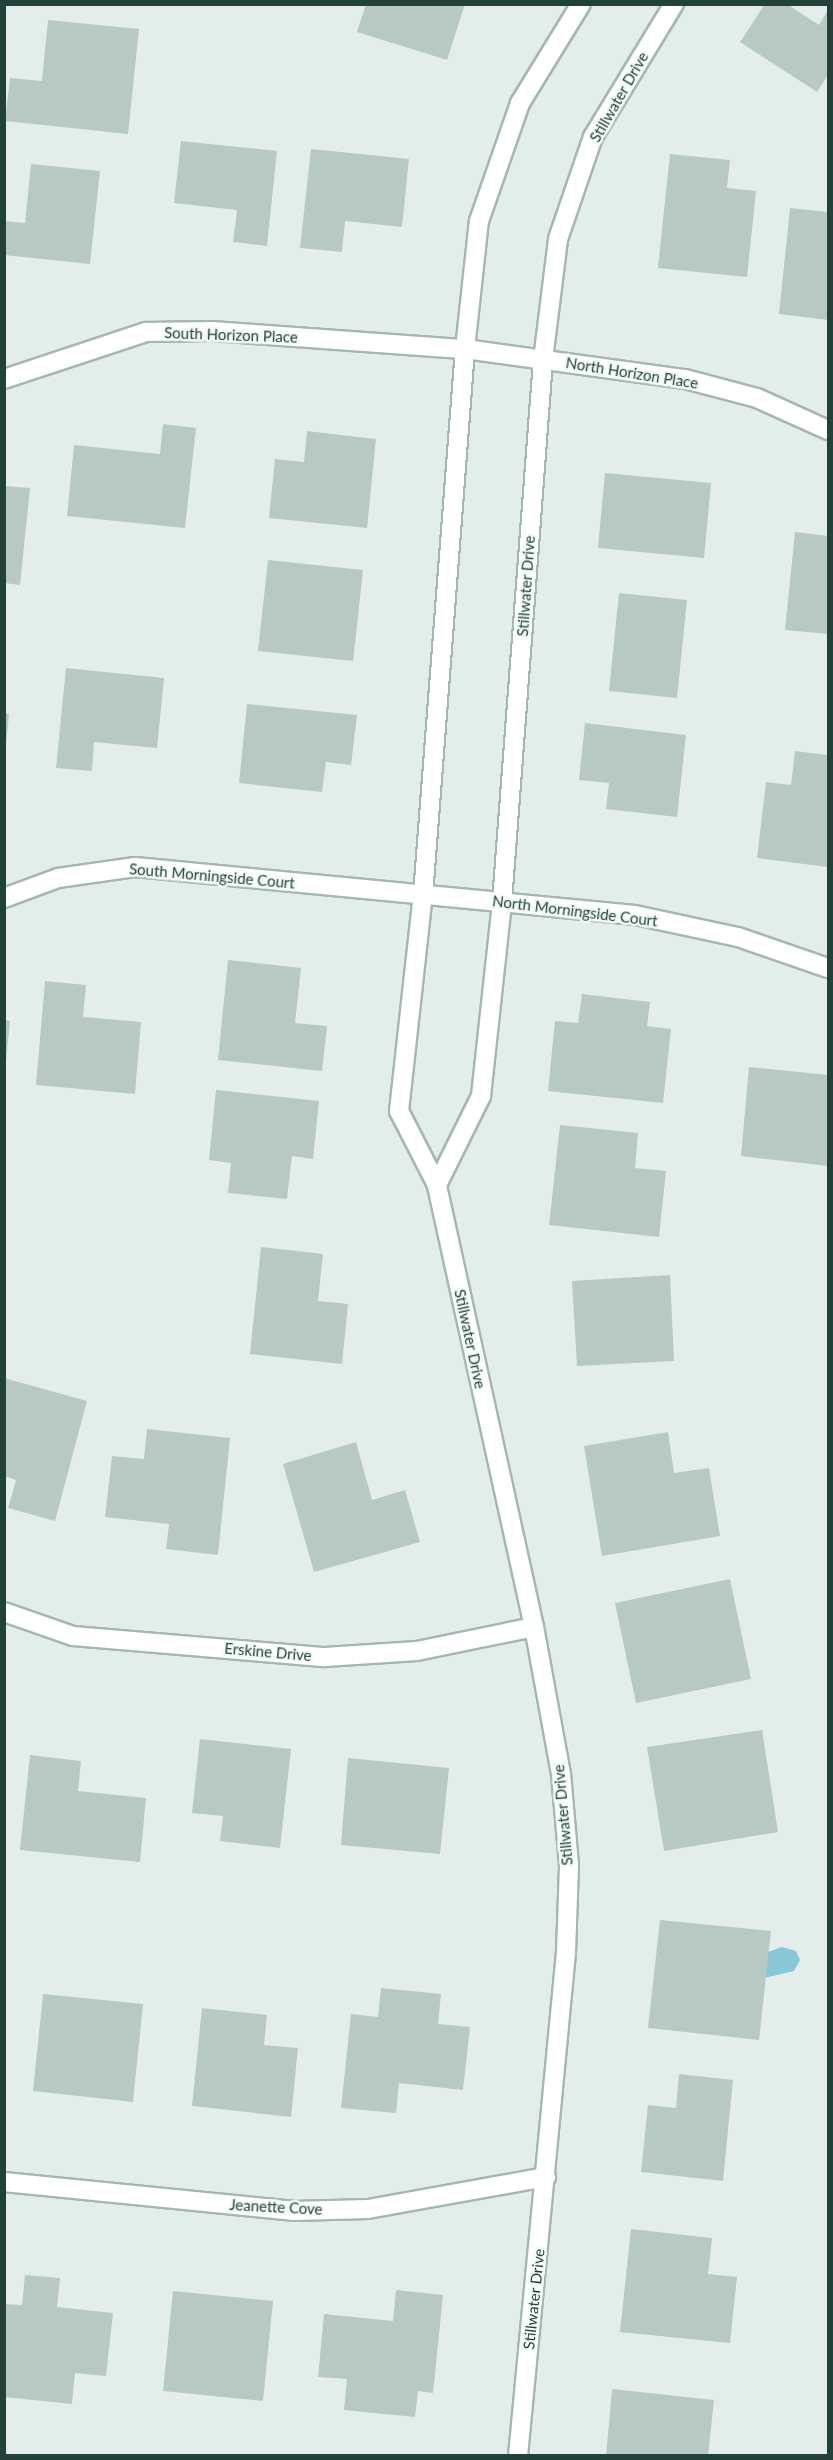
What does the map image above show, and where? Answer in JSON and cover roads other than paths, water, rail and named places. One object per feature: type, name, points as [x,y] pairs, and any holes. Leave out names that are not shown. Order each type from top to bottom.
[{"type":"street","name":"Stillwater Drive","points":[[518,2456],[566,1952],[569,1865],[561,1774],[534,1627],[436,1185],[399,1111],[423,895],[465,349],[479,221],[520,103],[580,4]]},
{"type":"street","name":"Stillwater Drive","points":[[436,1185],[481,1096],[502,902],[543,360],[558,239],[593,137],[674,4]]},
{"type":"street","name":"South Horizon Place","points":[[4,379],[146,332],[212,331],[465,349]]},
{"type":"street","name":"North Horizon Place","points":[[465,349],[685,379],[757,398],[828,430]]},
{"type":"street","name":"South Morningside Court","points":[[4,898],[58,878],[135,867],[423,895]]},
{"type":"street","name":"North Morningside Court","points":[[423,895],[635,915],[738,937],[828,968]]},
{"type":"street","name":"Erskine Drive","points":[[4,1612],[73,1636],[325,1657],[417,1651],[534,1627]]},
{"type":"street","name":"Jeanette Cove","points":[[4,2182],[293,2211],[368,2209],[546,2177]]},
{"type":"water","points":[[782,1947],[796,1951],[800,1960],[794,1971],[756,1980],[768,1952]]}]
